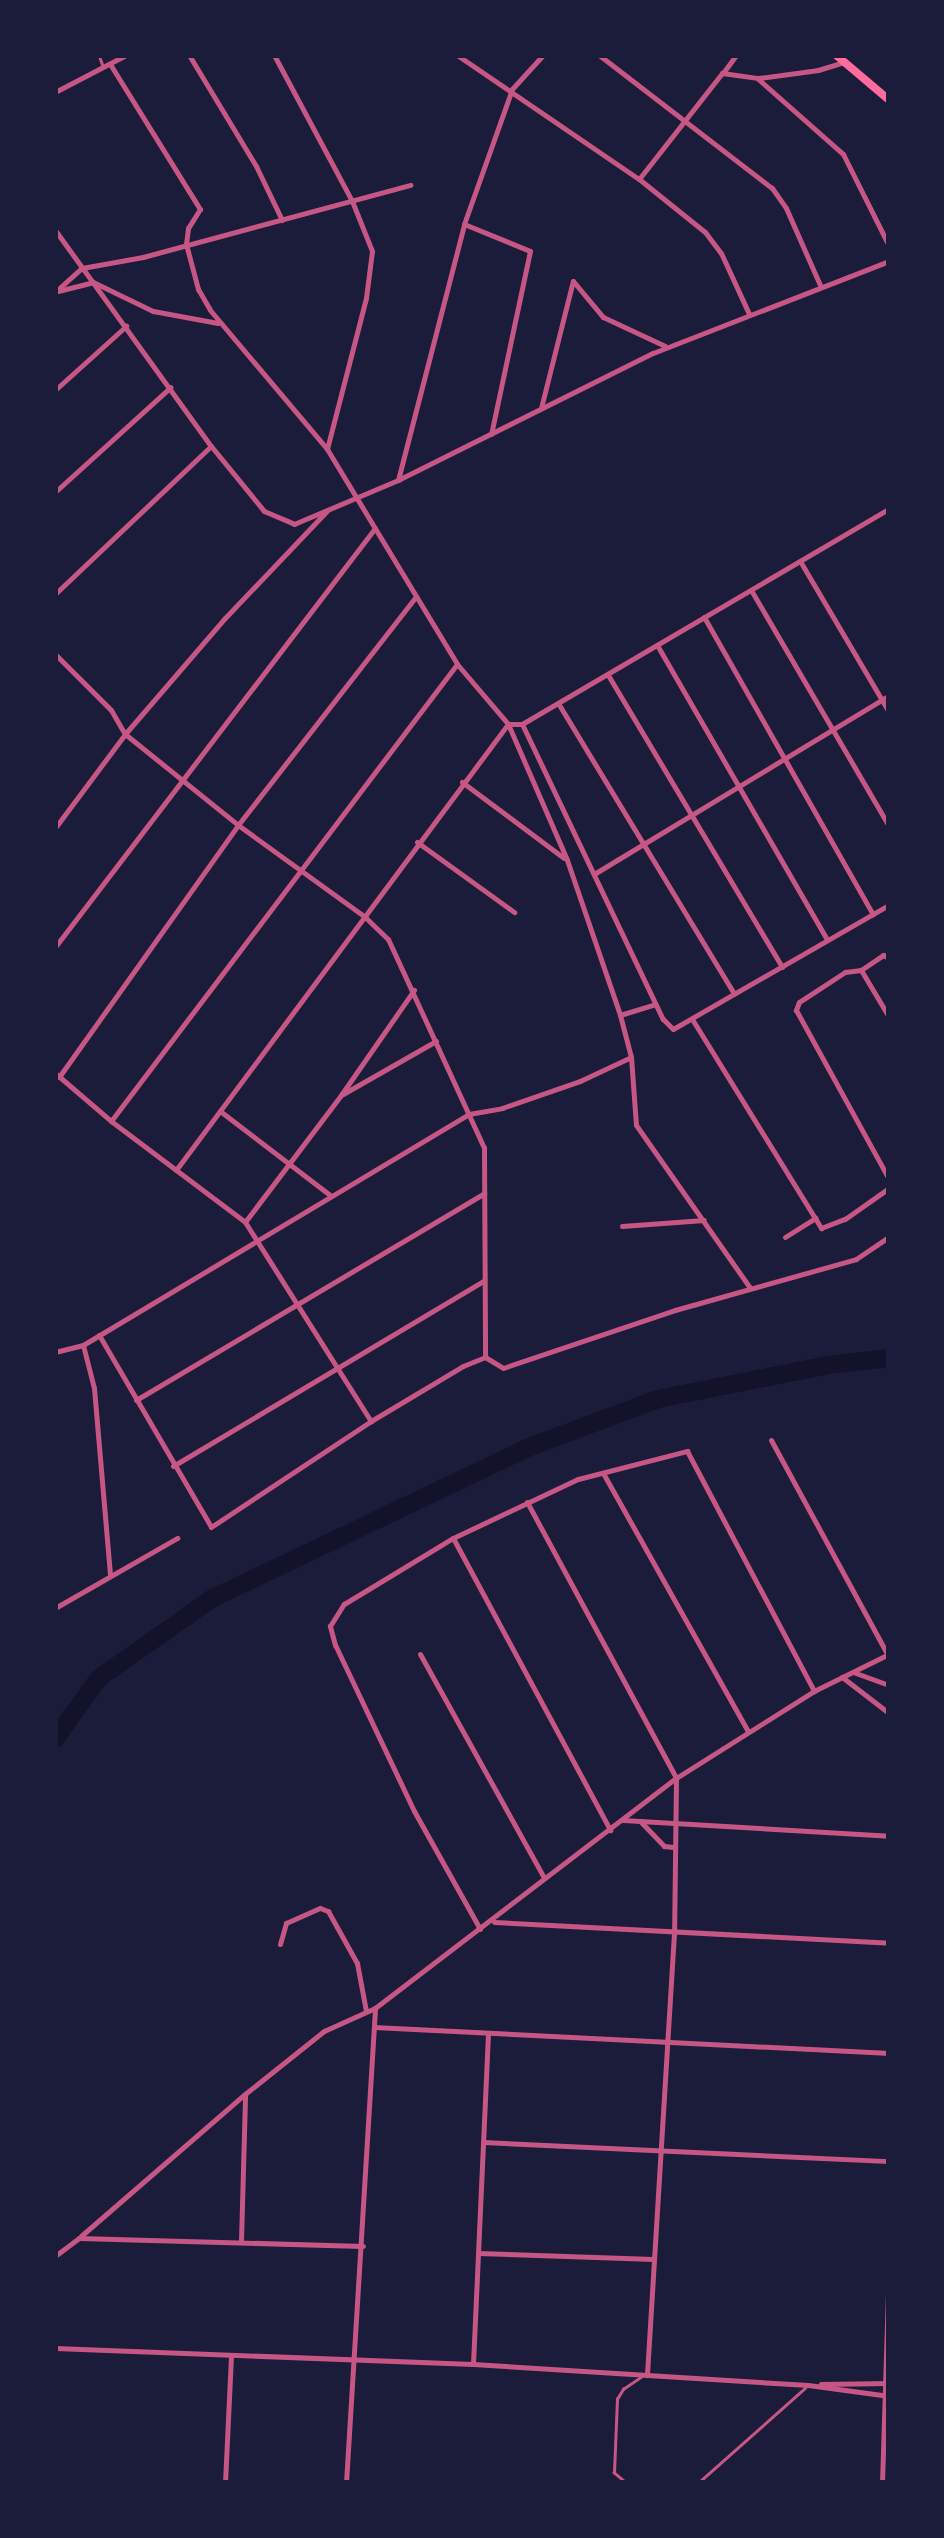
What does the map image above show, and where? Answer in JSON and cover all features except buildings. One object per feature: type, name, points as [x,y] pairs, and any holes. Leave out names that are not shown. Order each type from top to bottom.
[{"type":"main road","points":[[840,58],[889,99]]},
{"type":"street","points":[[55,92],[126,55]]},
{"type":"street","points":[[188,55],[256,166],[282,220]]},
{"type":"street","points":[[274,55],[369,239],[370,273],[327,448]]},
{"type":"street","points":[[458,55],[639,179],[713,241],[749,314]]},
{"type":"street","points":[[398,480],[464,224],[512,89],[543,55]]},
{"type":"street","points":[[599,55],[684,118],[778,196],[820,286]]},
{"type":"street","points":[[639,179],[736,55]]},
{"type":"street","points":[[722,73],[757,78],[818,70],[840,58]]},
{"type":"street","points":[[107,66],[199,214],[191,222],[186,244],[198,289],[222,324],[327,448],[458,664],[508,724],[567,860],[620,1016],[630,1057],[636,1125],[750,1288]]},
{"type":"street","points":[[757,78],[843,154],[889,246]]},
{"type":"street","points":[[55,292],[82,268],[410,185]]},
{"type":"street","points":[[464,224],[530,250],[491,434]]},
{"type":"street","points":[[55,230],[211,446],[264,511],[287,524],[304,522],[398,480],[667,347],[889,260]]},
{"type":"street","points":[[541,408],[573,281],[604,317],[667,347]]},
{"type":"street","points":[[55,292],[93,282],[153,311],[222,324]]},
{"type":"street","points":[[55,390],[126,326]]},
{"type":"street","points":[[55,492],[171,387]]},
{"type":"street","points":[[55,594],[211,446]]},
{"type":"street","points":[[55,828],[125,734],[224,619],[330,509]]},
{"type":"street","points":[[508,724],[522,724],[889,509]]},
{"type":"street","points":[[55,946],[178,779],[375,528]]},
{"type":"street","points":[[800,562],[889,712]]},
{"type":"street","points":[[751,590],[889,826]]},
{"type":"street","points":[[371,1421],[259,1238],[245,1222],[110,1121],[57,1075],[238,825],[416,596]]},
{"type":"street","points":[[704,617],[873,914]]},
{"type":"street","points":[[657,645],[827,940]]},
{"type":"street","points":[[55,654],[111,710],[125,734],[298,871],[365,916],[388,939],[484,1148],[486,1358]]},
{"type":"street","points":[[110,1121],[458,664]]},
{"type":"street","points":[[608,675],[782,967]]},
{"type":"street","points":[[594,874],[889,695]]},
{"type":"street","points":[[558,703],[734,994]]},
{"type":"street","points":[[176,1170],[508,724]]},
{"type":"street","points":[[522,724],[656,1004],[673,1029],[889,905]]},
{"type":"street","points":[[462,782],[567,860]]},
{"type":"street","points":[[417,842],[514,912]]},
{"type":"street","points":[[889,958],[883,956],[861,970],[844,972],[800,1002],[796,1010],[889,1179]]},
{"type":"street","points":[[861,970],[889,1016]]},
{"type":"street","points":[[245,1222],[414,990]]},
{"type":"street","points":[[620,1016],[656,1004]]},
{"type":"street","points":[[692,1019],[821,1228],[828,1228],[889,1188]]},
{"type":"street","points":[[341,1095],[436,1042]]},
{"type":"street","points":[[55,1352],[83,1345],[469,1114],[544,1094],[630,1057]]},
{"type":"street","points":[[220,1110],[331,1196]]},
{"type":"street","points":[[136,1400],[484,1193]]},
{"type":"street","points":[[785,1238],[815,1218]]},
{"type":"street","points":[[622,1226],[704,1220]]},
{"type":"street","points":[[99,1334],[210,1527],[463,1366],[486,1358],[503,1368],[750,1288],[856,1259],[889,1237]]},
{"type":"street","points":[[172,1466],[484,1280]]},
{"type":"street","points":[[83,1345],[94,1388],[110,1574]]},
{"type":"street","points":[[55,2256],[324,2031],[376,2008],[676,1778],[747,1730],[888,1655],[771,1440]]},
{"type":"street","points":[[480,1929],[414,1812],[330,1626],[344,1604],[453,1538],[527,1502],[604,1473],[688,1452],[814,1691]]},
{"type":"street","points":[[604,1473],[747,1730]]},
{"type":"street","points":[[527,1502],[676,1778],[674,1933],[647,2375]]},
{"type":"street","points":[[55,1608],[177,1538]]},
{"type":"street","points":[[453,1538],[610,1830]]},
{"type":"street","points":[[420,1654],[544,1878]]},
{"type":"street","points":[[854,1672],[889,1685]]},
{"type":"street","points":[[842,1678],[889,1713]]},
{"type":"street","points":[[623,1820],[889,1836]]},
{"type":"street","points":[[640,1821],[664,1846],[673,1848]]},
{"type":"street","points":[[280,1944],[286,1923],[320,1908],[328,1911],[357,1964],[366,2011]]},
{"type":"street","points":[[491,1922],[889,1943]]},
{"type":"street","points":[[346,2483],[376,2008]]},
{"type":"street","points":[[374,2027],[889,2053]]},
{"type":"street","points":[[473,2364],[488,2033]]},
{"type":"street","points":[[241,2240],[245,2094]]},
{"type":"street","points":[[482,2142],[889,2161]]},
{"type":"street","points":[[79,2238],[363,2246]]},
{"type":"street","points":[[478,2254],[652,2259]]},
{"type":"street","points":[[882,2483],[888,2396],[889,2266]]},
{"type":"street","points":[[55,2348],[473,2364],[808,2385],[888,2396]]},
{"type":"street","points":[[225,2483],[231,2356]]},
{"type":"street","points":[[808,2385],[888,2382]]},
{"type":"lane","points":[[98,55],[107,66]]},
{"type":"lane","points":[[626,2483],[614,2473],[617,2398],[632,2381],[647,2375]]},
{"type":"lane","points":[[698,2483],[808,2385]]},
{"type":"waterway","points":[[55,1739],[99,1678],[213,1598],[527,1448],[658,1399],[828,1365],[889,1358]]}]
